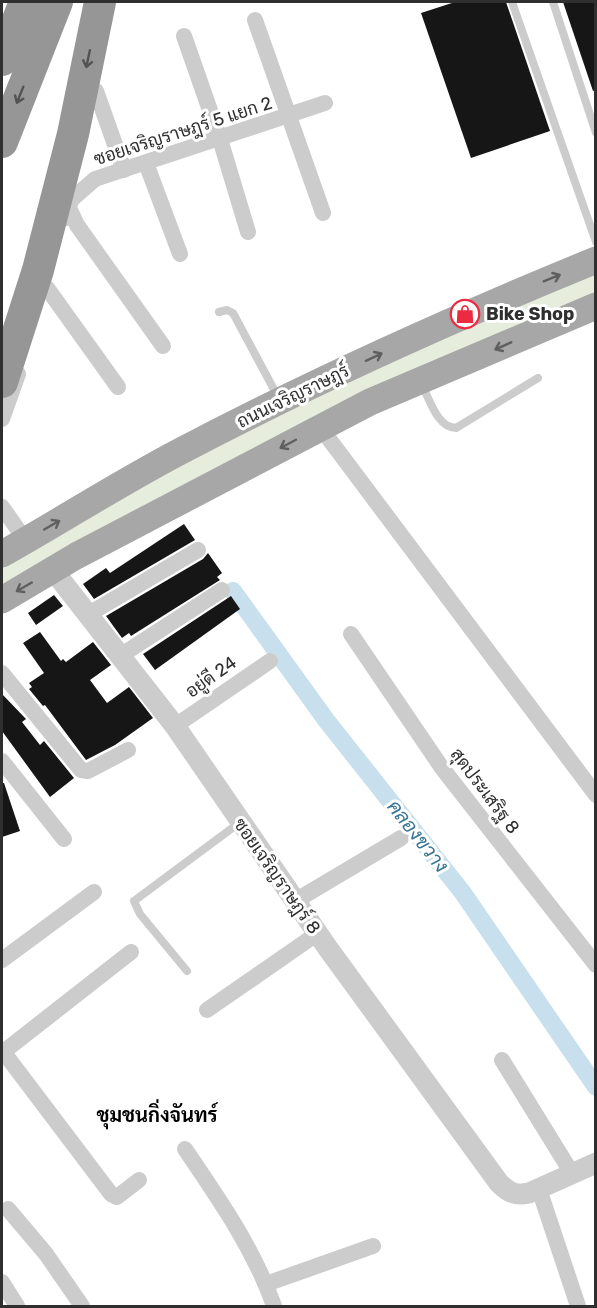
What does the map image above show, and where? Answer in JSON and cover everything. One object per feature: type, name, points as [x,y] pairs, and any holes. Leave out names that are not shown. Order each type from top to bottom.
[{"type":"highway","points":[[2,60],[25,2]]},
{"type":"highway","points":[[2,142],[57,2]]},
{"type":"highway","points":[[2,382],[38,270],[73,134],[100,2]]},
{"type":"main road","name":"ถนนเจริญราษฎร์","points":[[2,554],[177,453],[280,401],[510,296],[596,261]]},
{"type":"main road","points":[[2,600],[53,570],[370,402],[596,306]]},
{"type":"street","points":[[255,20],[323,213]]},
{"type":"street","points":[[184,36],[220,139],[248,232]]},
{"type":"street","points":[[96,90],[124,170]]},
{"type":"street","name":"ซอยเจริญราษฎร์ 5 แยก 2","points":[[2,419],[47,288],[69,208],[75,195],[95,179],[325,103]]},
{"type":"street","points":[[146,163],[180,254]]},
{"type":"street","points":[[69,208],[77,225],[163,346]]},
{"type":"street","points":[[47,288],[118,387]]},
{"type":"street","points":[[320,427],[596,795]]},
{"type":"street","points":[[2,507],[26,541]]},
{"type":"street","points":[[87,615],[198,550]]},
{"type":"street","name":"ซอยเจริญราษฎร์ 8","points":[[53,570],[175,726],[295,901],[500,1183],[507,1191],[518,1195],[539,1189]]},
{"type":"street","points":[[120,656],[222,590]]},
{"type":"street","name":"สุดประเสริฐ 8","points":[[351,634],[442,768],[596,965]]},
{"type":"street","name":"อยู่ดี 24","points":[[175,726],[270,661]]},
{"type":"street","points":[[2,673],[81,770],[88,771],[128,750]]},
{"type":"street","points":[[2,761],[64,839]]},
{"type":"street","points":[[295,901],[401,838]]},
{"type":"street","points":[[2,960],[94,892]]},
{"type":"street","points":[[207,1010],[318,933]]},
{"type":"street","points":[[131,952],[2,1051],[111,1194],[117,1197],[139,1180]]},
{"type":"street","points":[[502,1060],[573,1175]]},
{"type":"street","points":[[185,1149],[226,1210],[266,1284],[274,1306]]},
{"type":"street","points":[[578,1306],[539,1189],[596,1163]]},
{"type":"street","points":[[8,1209],[46,1254],[82,1306]]},
{"type":"street","points":[[266,1284],[373,1246]]},
{"type":"street","points":[[2,1282],[17,1306]]},
{"type":"lane","points":[[512,2],[596,242]]},
{"type":"lane","points":[[553,2],[596,133]]},
{"type":"lane","points":[[219,312],[227,310],[233,313],[280,401]]},
{"type":"lane","points":[[421,382],[441,422],[447,428],[456,428],[538,378]]},
{"type":"lane","points":[[187,971],[140,914],[134,901],[240,822]]},
{"type":"green space","points":[[595,271],[595,294],[2,588],[2,563],[227,435]]},
{"type":"building","points":[[455,2],[506,2],[550,131],[471,158],[421,13]]},
{"type":"building","points":[[563,2],[596,2],[596,90],[593,91]]},
{"type":"building","points":[[184,524],[195,540],[94,599],[83,584],[106,568],[110,573]]},
{"type":"building","points":[[208,553],[222,573],[217,577],[220,580],[131,636],[129,633],[122,638],[106,616],[203,559]]},
{"type":"building","points":[[54,595],[63,606],[36,625],[28,613]]},
{"type":"building","points":[[231,596],[240,609],[155,670],[143,654]]},
{"type":"building","points":[[40,632],[61,661],[63,659],[66,662],[93,642],[111,665],[90,680],[107,703],[129,687],[153,718],[115,745],[86,760],[45,705],[43,706],[29,689],[32,687],[29,683],[44,673],[23,643]]},
{"type":"building","points":[[2,694],[26,719],[22,722],[40,745],[44,741],[74,778],[50,797],[2,731]]},
{"type":"building","points":[[2,783],[4,783],[20,831],[2,837]]},
{"type":"waterway","name":"คลองขวาง","points":[[233,591],[326,720],[463,893],[596,1087]]},
{"type":"place","name":"Bike Shop","points":[[465,314]]},
{"type":"district","name":"ชุมชนกิ่งจันทร์","points":[[157,1115]]}]
